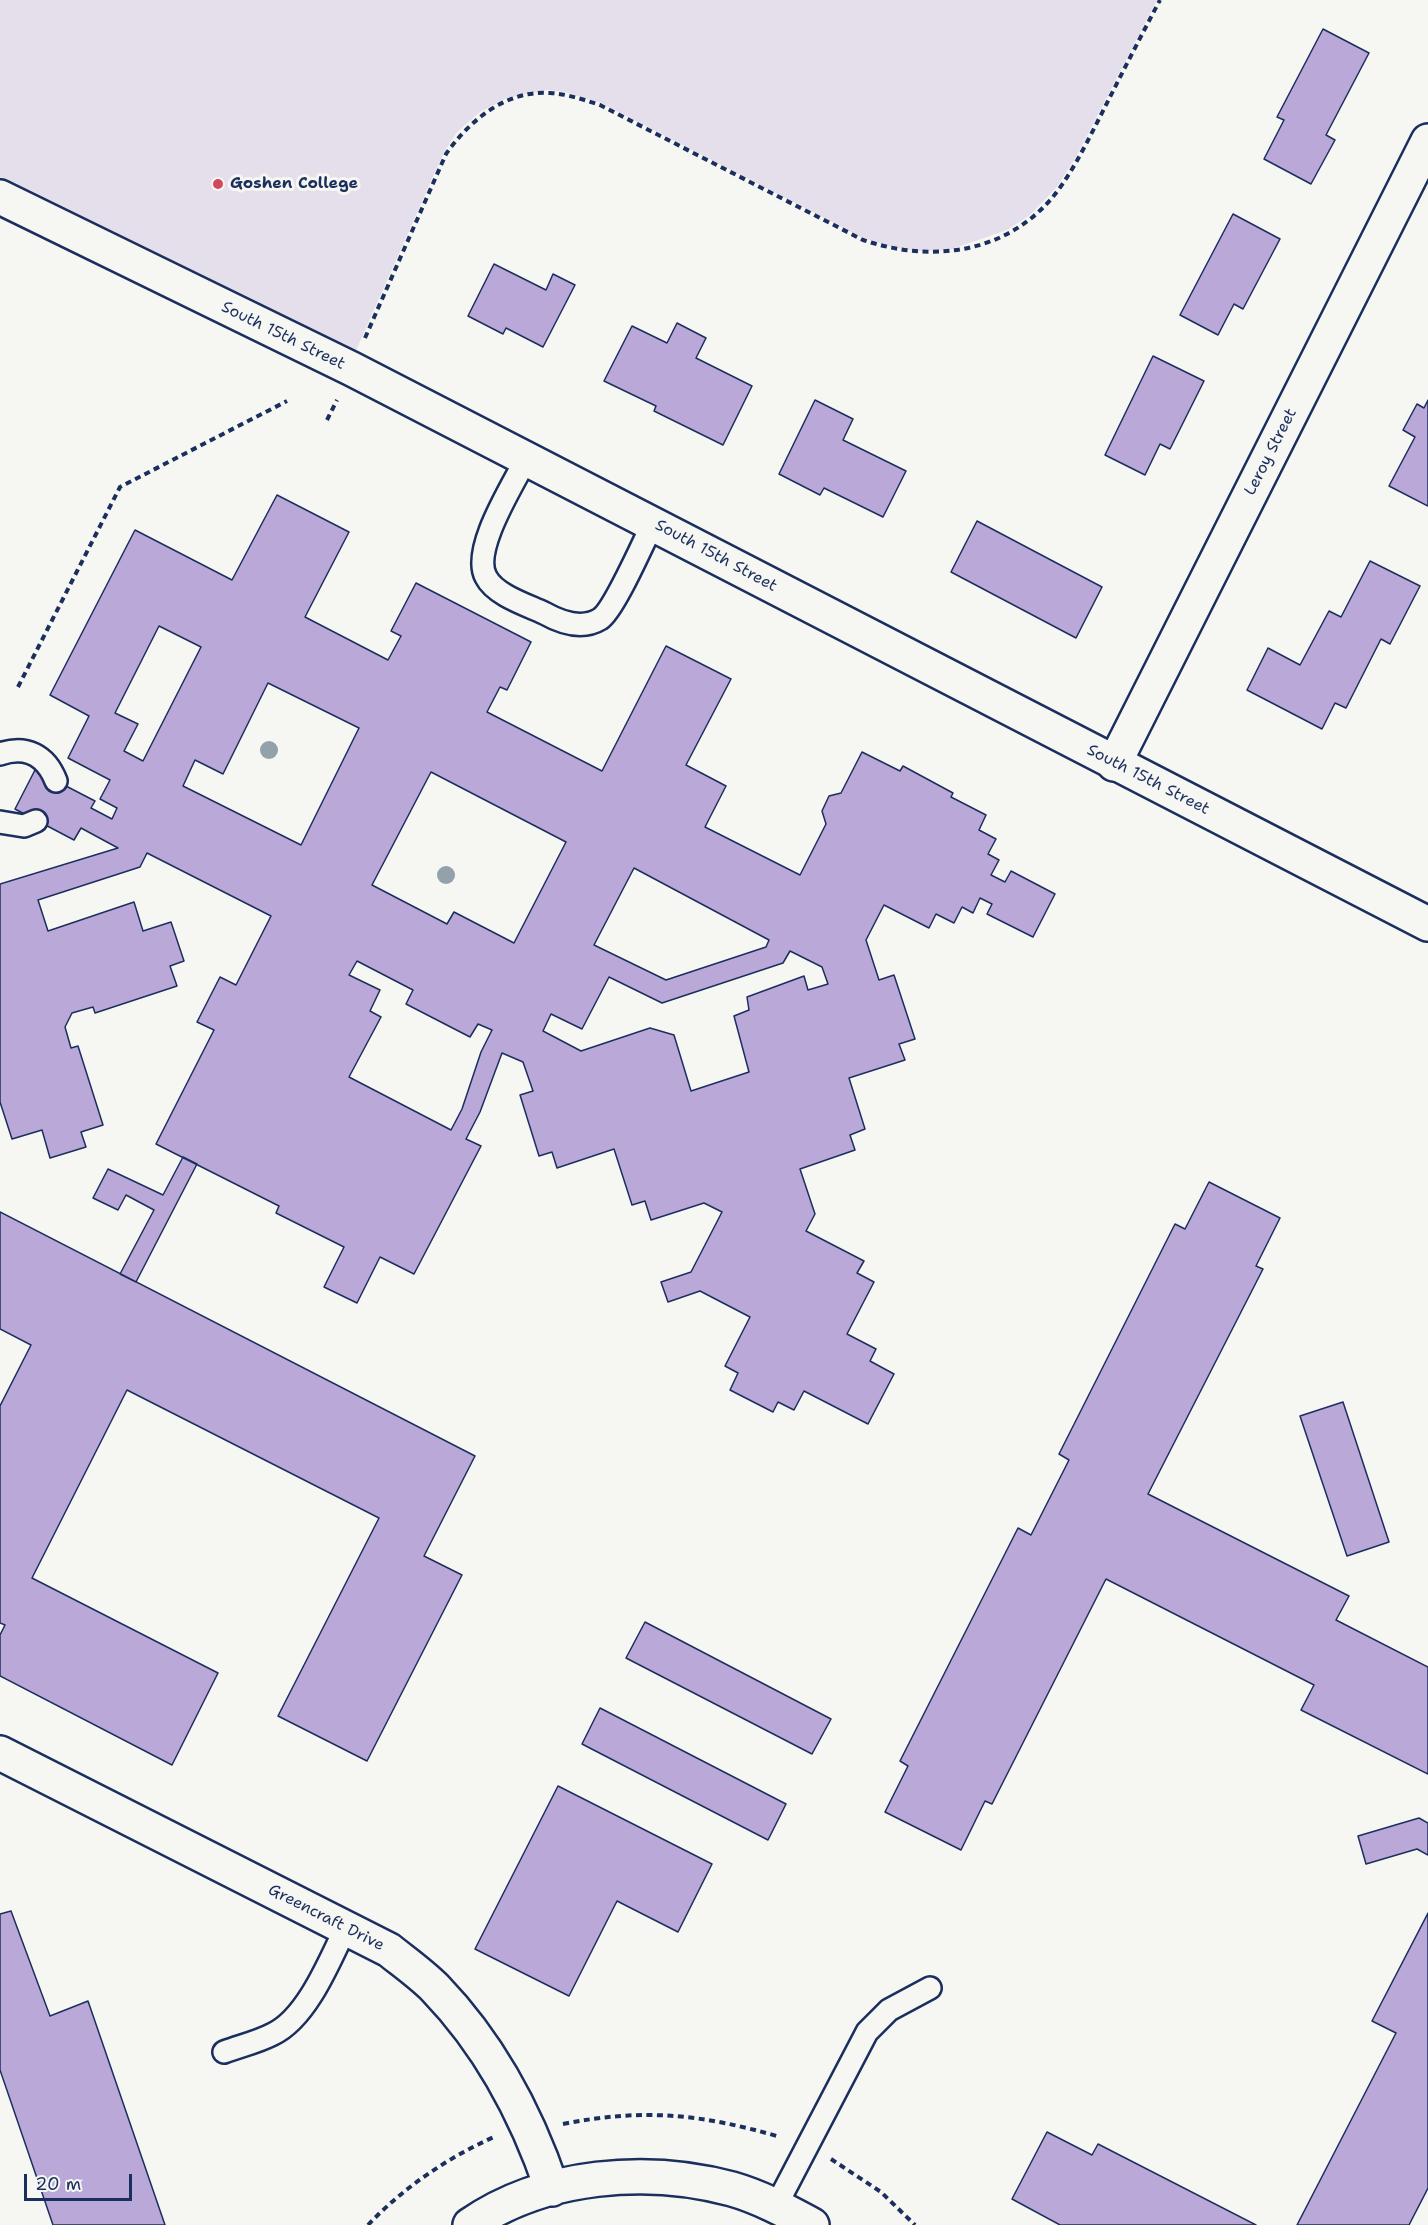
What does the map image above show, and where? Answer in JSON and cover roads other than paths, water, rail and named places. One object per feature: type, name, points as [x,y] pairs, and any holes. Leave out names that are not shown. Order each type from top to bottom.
[{"type":"street","name":"Leroy Street","points":[[1114,764],[1428,141]]},
{"type":"street","name":"South 15th Street","points":[[0,197],[352,369],[1428,924]]},
{"type":"street","name":"Greencraft Drive","points":[[0,1753],[389,1950],[440,1994],[469,2028],[507,2086],[530,2130],[552,2189]]},
{"type":"street","points":[[470,2225],[512,2203],[552,2189],[597,2180],[643,2176],[677,2179],[733,2190],[776,2206],[812,2225]]},
{"type":"lane","points":[[526,459],[490,530],[483,558],[486,577],[498,589],[559,621],[581,625],[601,619],[615,597],[653,523]]},
{"type":"lane","points":[[0,754],[24,750],[35,753],[44,760],[56,781]]},
{"type":"lane","points":[[0,822],[24,826],[36,821]]},
{"type":"lane","points":[[224,2052],[275,2034],[294,2016],[319,1983],[346,1927]]},
{"type":"lane","points":[[776,2206],[848,2063],[867,2032],[889,2010],[930,1988]]},
{"type":"place","name":"Goshen College","points":[[218,184]]}]
